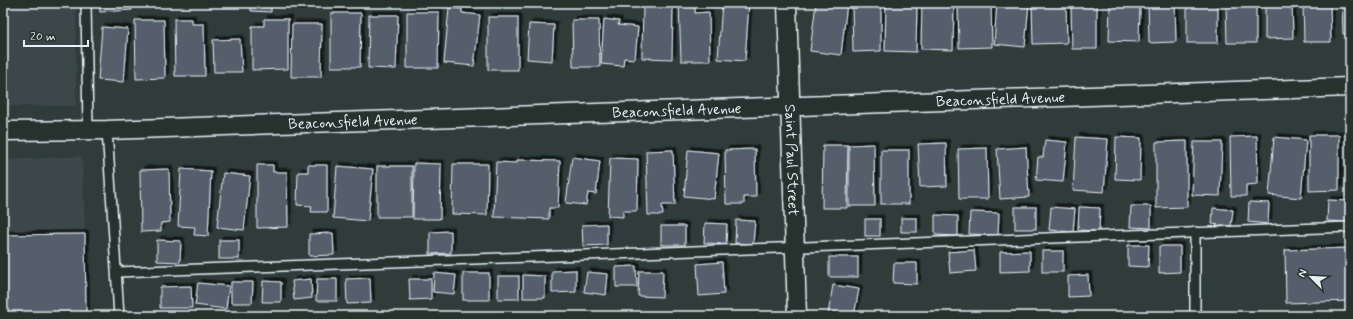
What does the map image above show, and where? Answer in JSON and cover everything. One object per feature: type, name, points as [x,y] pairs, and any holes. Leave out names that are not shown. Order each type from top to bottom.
[{"type":"street","name":"Saint Paul Street","points":[[787,3],[797,316]]},
{"type":"street","name":"Beaconsfield Avenue","points":[[3,131],[107,130],[1350,87]]},
{"type":"lane","points":[[86,3],[88,130]]},
{"type":"lane","points":[[107,130],[119,316]]},
{"type":"lane","points":[[117,272],[1350,226]]},
{"type":"lane","points":[[1194,232],[1194,316]]},
{"type":"shaded area","points":[[3,3],[76,3],[76,106],[3,106]]},
{"type":"shaded area","points":[[82,156],[89,316],[3,316],[3,160]]},
{"type":"building","points":[[99,3],[131,3],[132,10],[100,12]]},
{"type":"building","points":[[215,3],[271,3],[271,12],[251,11],[251,5]]},
{"type":"building","points":[[679,3],[695,3],[695,13],[709,12],[710,61],[681,61]]},
{"type":"building","points":[[722,3],[749,3],[745,61],[718,59]]},
{"type":"building","points":[[816,3],[847,3],[841,55],[810,51]]},
{"type":"building","points":[[852,3],[881,3],[881,51],[853,52]]},
{"type":"building","points":[[886,3],[917,3],[916,52],[885,51]]},
{"type":"building","points":[[922,3],[954,3],[953,50],[921,49]]},
{"type":"building","points":[[958,3],[991,3],[992,47],[959,48]]},
{"type":"building","points":[[997,3],[1029,3],[1025,47],[994,44]]},
{"type":"building","points":[[1032,3],[1066,3],[1067,43],[1033,44]]},
{"type":"building","points":[[1110,3],[1125,3],[1125,7],[1140,7],[1139,42],[1109,41]]},
{"type":"building","points":[[1148,3],[1175,3],[1176,42],[1149,43]]},
{"type":"building","points":[[1187,3],[1218,3],[1218,43],[1187,43]]},
{"type":"building","points":[[1256,3],[1256,43],[1227,43],[1226,4]]},
{"type":"building","points":[[1265,3],[1292,3],[1293,38],[1265,39]]},
{"type":"building","points":[[1303,3],[1330,3],[1331,42],[1304,42]]},
{"type":"building","points":[[1342,3],[1350,3],[1350,34],[1343,34]]},
{"type":"building","points":[[643,4],[673,5],[672,59],[642,58]]},
{"type":"building","points":[[1071,4],[1097,4],[1097,49],[1072,49]]},
{"type":"building","points":[[449,8],[462,9],[462,13],[480,15],[474,66],[444,63]]},
{"type":"building","points":[[407,12],[439,12],[438,68],[407,68]]},
{"type":"building","points":[[331,13],[361,13],[360,67],[331,67]]},
{"type":"building","points":[[369,15],[398,15],[396,69],[368,68]]},
{"type":"building","points":[[488,17],[518,17],[518,70],[488,70]]},
{"type":"building","points":[[174,19],[192,19],[192,24],[204,24],[205,76],[175,76]]},
{"type":"building","points":[[264,19],[288,19],[288,69],[252,70],[252,26],[264,26]]},
{"type":"building","points":[[604,19],[619,21],[618,25],[638,27],[635,59],[624,58],[623,66],[601,64]]},
{"type":"building","points":[[135,20],[164,20],[165,78],[136,79]]},
{"type":"building","points":[[572,20],[599,20],[600,67],[573,67]]},
{"type":"building","points":[[292,24],[322,24],[321,77],[291,77]]},
{"type":"building","points":[[529,24],[554,25],[552,61],[527,59]]},
{"type":"building","points":[[102,27],[128,29],[124,82],[98,80]]},
{"type":"building","points":[[240,39],[242,72],[214,72],[213,40]]},
{"type":"building","points":[[1309,135],[1339,135],[1339,190],[1309,191]]},
{"type":"building","points":[[1257,136],[1258,184],[1246,185],[1246,196],[1231,196],[1230,137]]},
{"type":"building","points":[[1076,137],[1108,139],[1104,192],[1073,190]]},
{"type":"building","points":[[1116,137],[1141,138],[1140,180],[1115,179]]},
{"type":"building","points":[[1274,137],[1306,140],[1301,198],[1269,195]]},
{"type":"building","points":[[1045,140],[1067,142],[1063,182],[1036,180],[1038,157],[1043,157]]},
{"type":"building","points":[[1187,141],[1187,207],[1156,208],[1156,142]]},
{"type":"building","points":[[1194,142],[1222,142],[1220,196],[1192,195]]},
{"type":"building","points":[[946,143],[947,186],[920,187],[918,144]]},
{"type":"building","points":[[874,144],[875,206],[849,206],[849,145]]},
{"type":"building","points":[[823,145],[848,145],[847,208],[822,208]]},
{"type":"building","points":[[1026,147],[1029,197],[1000,199],[997,149]]},
{"type":"building","points":[[987,148],[988,199],[959,199],[958,149]]},
{"type":"building","points":[[755,149],[756,197],[744,197],[744,204],[726,204],[725,150]]},
{"type":"building","points":[[673,150],[675,205],[662,205],[663,215],[648,215],[646,151]]},
{"type":"building","points":[[688,150],[719,153],[714,199],[684,196]]},
{"type":"building","points":[[881,150],[909,150],[909,204],[881,204]]},
{"type":"building","points":[[572,157],[600,161],[596,194],[588,193],[586,205],[566,203]]},
{"type":"building","points":[[610,158],[638,159],[637,211],[623,211],[623,217],[608,216]]},
{"type":"building","points":[[517,160],[560,161],[558,208],[549,208],[549,219],[494,217],[496,162],[517,163]]},
{"type":"building","points":[[414,163],[441,164],[440,219],[413,219]]},
{"type":"building","points":[[453,164],[488,164],[487,215],[452,214]]},
{"type":"building","points":[[257,165],[273,165],[273,172],[287,172],[288,227],[257,228]]},
{"type":"building","points":[[308,165],[327,165],[327,212],[311,212],[312,206],[297,205],[298,172],[308,172]]},
{"type":"building","points":[[337,166],[373,169],[368,221],[333,218]]},
{"type":"building","points":[[377,166],[412,166],[412,217],[377,217]]},
{"type":"building","points":[[169,169],[170,222],[161,223],[161,231],[141,232],[140,170]]},
{"type":"building","points":[[181,169],[211,171],[208,236],[194,235],[195,227],[178,226]]},
{"type":"building","points":[[223,173],[250,176],[244,230],[217,227]]},
{"type":"building","points":[[1328,200],[1349,201],[1349,222],[1327,221]]},
{"type":"building","points":[[1249,202],[1269,203],[1268,224],[1248,222]]},
{"type":"building","points":[[1131,206],[1151,206],[1151,228],[1130,227]]},
{"type":"building","points":[[1015,207],[1036,207],[1036,229],[1015,229]]},
{"type":"building","points":[[1051,207],[1075,209],[1073,232],[1049,230]]},
{"type":"building","points":[[1079,207],[1100,208],[1099,231],[1078,230]]},
{"type":"building","points":[[1213,208],[1233,210],[1231,226],[1212,224]]},
{"type":"building","points":[[970,212],[999,213],[998,235],[969,234]]},
{"type":"building","points":[[935,215],[958,216],[958,236],[935,235]]},
{"type":"building","points":[[901,218],[917,218],[917,232],[901,232]]},
{"type":"building","points":[[865,219],[880,219],[880,236],[865,236]]},
{"type":"building","points":[[736,220],[755,221],[753,244],[735,243]]},
{"type":"building","points":[[705,223],[727,224],[726,244],[704,243]]},
{"type":"building","points":[[607,224],[607,245],[583,246],[582,225]]},
{"type":"building","points":[[661,226],[685,226],[685,245],[661,245]]},
{"type":"building","points":[[451,231],[451,253],[430,254],[430,232]]},
{"type":"building","points":[[333,233],[334,255],[309,256],[309,234]]},
{"type":"building","points":[[85,234],[86,316],[3,316],[3,235]]},
{"type":"building","points":[[157,240],[181,241],[180,262],[157,261]]},
{"type":"building","points":[[219,240],[239,240],[239,259],[219,259]]},
{"type":"building","points":[[1128,245],[1149,245],[1148,267],[1128,266]]},
{"type":"building","points":[[1159,246],[1180,246],[1180,272],[1159,273]]},
{"type":"building","points":[[1350,248],[1350,301],[1286,303],[1285,250]]},
{"type":"building","points":[[974,250],[976,271],[950,273],[948,252]]},
{"type":"building","points":[[1030,251],[1030,271],[1000,272],[1000,252]]},
{"type":"building","points":[[1042,251],[1063,251],[1063,272],[1042,272]]},
{"type":"building","points":[[829,257],[858,257],[858,277],[829,277]]},
{"type":"building","points":[[722,262],[724,294],[699,296],[697,264]]},
{"type":"building","points":[[894,263],[917,263],[917,284],[893,283]]},
{"type":"building","points":[[636,266],[637,287],[616,287],[616,267]]},
{"type":"building","points":[[576,270],[576,292],[552,293],[552,271]]},
{"type":"building","points":[[639,271],[663,271],[662,297],[638,296]]},
{"type":"building","points":[[587,272],[608,274],[606,295],[584,292]]},
{"type":"building","points":[[434,273],[456,275],[454,294],[433,292]]},
{"type":"building","points":[[463,273],[489,273],[489,300],[463,300]]},
{"type":"building","points":[[523,275],[545,276],[545,298],[523,298]]},
{"type":"building","points":[[1088,275],[1089,296],[1068,297],[1068,276]]},
{"type":"building","points":[[498,276],[519,276],[519,299],[498,299]]},
{"type":"building","points":[[370,278],[371,303],[347,304],[346,279]]},
{"type":"building","points":[[311,279],[312,298],[294,300],[292,281]]},
{"type":"building","points":[[317,279],[337,279],[337,301],[316,301]]},
{"type":"building","points":[[409,279],[431,279],[431,299],[410,300]]},
{"type":"building","points":[[263,281],[281,282],[281,302],[262,302]]},
{"type":"building","points":[[231,282],[253,282],[252,303],[231,303]]},
{"type":"building","points":[[198,283],[229,286],[226,309],[195,305]]},
{"type":"building","points":[[833,285],[859,289],[854,316],[828,314]]},
{"type":"building","points":[[191,286],[192,308],[160,308],[160,287]]}]
